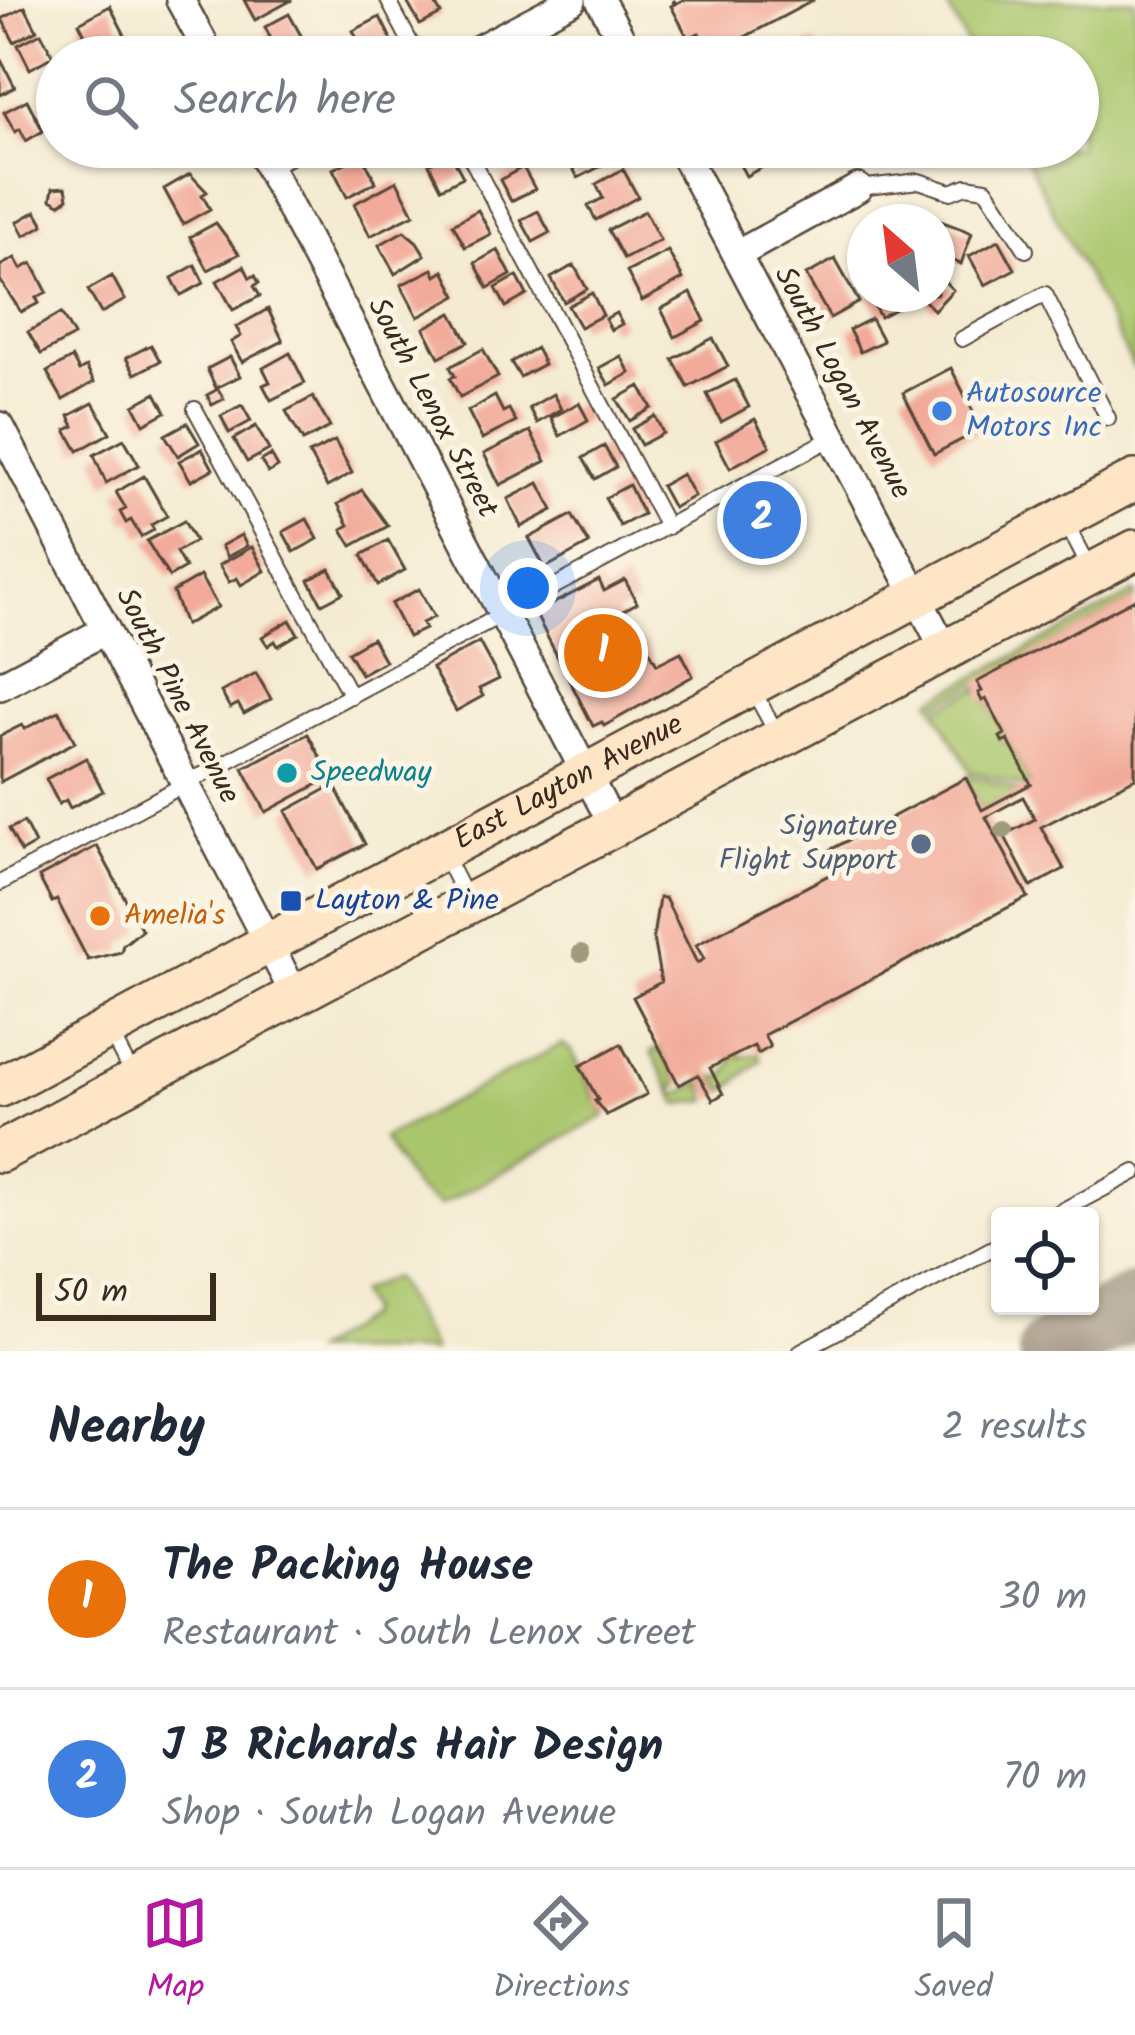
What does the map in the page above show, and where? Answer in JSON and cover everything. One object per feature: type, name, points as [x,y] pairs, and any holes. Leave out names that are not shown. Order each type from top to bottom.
[{"type":"main road","name":"East Layton Avenue","points":[[0,1087],[1135,480]]},
{"type":"main road","name":"East Layton Avenue","points":[[0,1151],[1135,550]]},
{"type":"street","points":[[180,0],[200,36]]},
{"type":"street","points":[[504,36],[572,0]]},
{"type":"street","points":[[600,0],[620,36]]},
{"type":"street","name":"South Lenox Street","points":[[269,168],[614,827]]},
{"type":"street","name":"South Logan Avenue","points":[[691,168],[945,650]]},
{"type":"street","points":[[737,254],[858,188]]},
{"type":"street","name":"South Pine Avenue","points":[[0,426],[295,995]]},
{"type":"street","points":[[0,686],[106,630]]},
{"type":"lane","points":[[388,0],[407,36]]},
{"type":"lane","points":[[476,168],[668,527]]},
{"type":"lane","points":[[858,188],[919,181],[951,192],[966,186],[986,189],[1026,250]]},
{"type":"lane","points":[[962,339],[1045,294],[1108,418]]},
{"type":"lane","points":[[195,409],[351,696]]},
{"type":"lane","points":[[0,883],[834,437]]},
{"type":"lane","points":[[1063,518],[1093,572]]},
{"type":"lane","points":[[751,685],[779,738]]},
{"type":"lane","points":[[442,851],[469,904]]},
{"type":"lane","points":[[108,1029],[135,1081]]},
{"type":"lane","points":[[1069,1207],[1135,1172]]},
{"type":"lane","points":[[801,1351],[991,1249]]},
{"type":"green space","points":[[944,0],[1135,0],[1135,370],[1031,168],[1099,168],[1099,36],[963,36]]},
{"type":"green space","points":[[1135,592],[1135,599],[934,706],[931,700]]},
{"type":"green space","points":[[980,687],[978,693],[1005,734],[1000,737],[1003,743],[1008,740],[1031,784],[1025,787],[970,771],[936,710]]},
{"type":"green space","points":[[969,775],[1019,791],[982,810],[966,778]]},
{"type":"green space","points":[[562,1044],[572,1051],[606,1115],[440,1206],[415,1189],[383,1138]]},
{"type":"green space","points":[[659,1048],[679,1085],[672,1087],[677,1095],[702,1082],[708,1101],[678,1104],[651,1052]]},
{"type":"green space","points":[[740,1053],[740,1057],[758,1054],[761,1060],[725,1091],[715,1077],[724,1076],[733,1062],[730,1058]]},
{"type":"green space","points":[[390,1278],[433,1351],[313,1351],[366,1317],[368,1311],[358,1293]]},
{"type":"building","points":[[244,0],[292,0],[255,20]]},
{"type":"building","points":[[406,0],[433,0],[441,14],[420,25]]},
{"type":"building","points":[[683,0],[814,0],[747,36],[687,36],[671,6]]},
{"type":"building","points":[[110,6],[125,36],[86,36],[79,23]]},
{"type":"building","points":[[25,7],[37,30],[14,42],[2,19]]},
{"type":"building","points":[[289,14],[301,36],[270,36],[265,27]]},
{"type":"building","points":[[380,17],[390,36],[356,36],[353,31]]},
{"type":"building","points":[[41,33],[36,36],[36,66],[30,69],[18,45]]},
{"type":"building","points":[[0,58],[15,87],[0,95]]},
{"type":"building","points":[[27,100],[36,117],[36,135],[26,141],[4,112]]},
{"type":"building","points":[[369,168],[376,182],[347,197],[333,169]]},
{"type":"building","points":[[431,168],[458,168],[463,177],[441,188]]},
{"type":"building","points":[[524,168],[535,189],[511,201],[500,180]]},
{"type":"building","points":[[573,168],[597,168],[578,178]]},
{"type":"building","points":[[623,169],[638,197],[596,220],[588,206],[603,198],[596,184]]},
{"type":"building","points":[[190,174],[207,192],[202,195],[210,209],[183,224],[164,189]]},
{"type":"building","points":[[397,181],[414,214],[370,236],[354,204]]},
{"type":"building","points":[[66,187],[68,198],[60,204],[51,199],[53,188]]},
{"type":"building","points":[[478,210],[491,234],[465,247],[453,224]]},
{"type":"building","points":[[36,211],[44,225],[24,236],[17,222]]},
{"type":"building","points":[[538,211],[550,233],[533,242],[521,220]]},
{"type":"building","points":[[645,211],[660,240],[624,259],[608,230]]},
{"type":"building","points":[[216,223],[239,254],[208,270],[190,237]]},
{"type":"building","points":[[955,227],[972,233],[961,264],[955,262]]},
{"type":"building","points":[[404,231],[425,255],[395,274],[379,245]]},
{"type":"building","points":[[999,240],[1015,269],[985,285],[969,256]]},
{"type":"building","points":[[498,250],[511,275],[488,288],[475,263]]},
{"type":"building","points":[[668,251],[683,279],[642,301],[627,272]]},
{"type":"building","points":[[15,258],[21,269],[32,263],[47,292],[36,298],[39,303],[21,312],[0,280],[0,266]]},
{"type":"building","points":[[835,259],[847,280],[847,309],[830,318],[806,275]]},
{"type":"building","points":[[195,265],[204,283],[181,295],[172,278]]},
{"type":"building","points":[[574,265],[587,289],[564,302],[551,278]]},
{"type":"building","points":[[244,266],[250,278],[255,275],[260,296],[233,310],[217,281]]},
{"type":"building","points":[[433,269],[436,276],[444,271],[457,296],[418,317],[401,285]]},
{"type":"building","points":[[112,276],[125,300],[101,313],[88,290]]},
{"type":"building","points":[[517,276],[527,295],[506,307],[496,288]]},
{"type":"building","points":[[592,293],[603,315],[580,327],[568,306]]},
{"type":"building","points":[[691,293],[705,321],[675,337],[661,309]]},
{"type":"building","points":[[268,309],[283,341],[242,362],[231,342],[241,336],[236,327]]},
{"type":"building","points":[[61,313],[74,336],[41,354],[28,332]]},
{"type":"building","points":[[452,313],[468,342],[439,357],[424,328]]},
{"type":"building","points":[[616,313],[622,324],[611,330],[605,319]]},
{"type":"building","points":[[871,319],[883,341],[860,352],[849,330]]},
{"type":"building","points":[[713,338],[728,366],[688,387],[673,359]]},
{"type":"building","points":[[151,345],[160,361],[135,374],[126,358]]},
{"type":"building","points":[[536,348],[544,364],[520,377],[511,362]]},
{"type":"building","points":[[483,349],[498,377],[460,397],[450,367]]},
{"type":"building","points":[[290,353],[305,383],[271,400],[263,385],[270,382],[263,368]]},
{"type":"building","points":[[621,356],[630,373],[609,385],[599,368]]},
{"type":"building","points":[[230,357],[240,376],[216,388],[207,369]]},
{"type":"building","points":[[72,358],[79,371],[86,367],[94,382],[63,400],[47,372]]},
{"type":"building","name":"Autosource Motors Inc","points":[[951,368],[982,429],[934,454],[903,393]]},
{"type":"building","points":[[735,380],[749,407],[721,422],[707,394]]},
{"type":"building","points":[[640,386],[652,408],[630,421],[617,399]]},
{"type":"building","points":[[218,389],[224,399],[212,405],[207,395]]},
{"type":"building","points":[[156,393],[166,412],[144,424],[134,405]]},
{"type":"building","points":[[553,394],[561,409],[537,423],[529,408]]},
{"type":"building","points":[[495,396],[503,412],[509,409],[516,422],[482,439],[468,411]]},
{"type":"building","points":[[313,397],[330,427],[303,441],[286,411]]},
{"type":"building","points":[[93,403],[110,433],[78,451],[66,430],[74,426],[69,416]]},
{"type":"building","points":[[579,403],[588,420],[560,436],[551,418]]},
{"type":"building","points":[[242,405],[251,421],[229,433],[221,416]]},
{"type":"building","points":[[655,416],[663,433],[641,445],[632,429]]},
{"type":"building","points":[[755,419],[770,446],[730,468],[716,441]]},
{"type":"building","points":[[187,423],[199,443],[178,456],[165,435]]},
{"type":"building","points":[[256,426],[269,450],[247,462],[234,439]]},
{"type":"building","points":[[530,431],[546,461],[500,485],[484,454]]},
{"type":"building","points":[[124,439],[139,465],[106,483],[94,455]]},
{"type":"building","points":[[335,441],[352,473],[327,487],[309,454]]},
{"type":"building","points":[[604,446],[616,467],[595,479],[583,458]]},
{"type":"building","points":[[202,449],[213,469],[191,481],[179,461]]},
{"type":"building","points":[[271,455],[278,467],[268,473],[261,461]]},
{"type":"building","points":[[682,474],[694,496],[673,508],[661,486]]},
{"type":"building","points":[[144,476],[167,516],[141,537],[131,520],[126,523],[120,512],[126,509],[116,492]]},
{"type":"building","points":[[539,483],[553,510],[521,527],[508,499]]},
{"type":"building","points":[[629,485],[643,514],[620,526],[605,498]]},
{"type":"building","points":[[362,490],[388,526],[352,546],[342,529],[349,525],[338,504]]},
{"type":"building","points":[[769,492],[789,531],[755,548],[735,510]]},
{"type":"building","points":[[572,515],[589,544],[545,568],[529,538]]},
{"type":"building","points":[[307,519],[318,539],[294,552],[283,532]]},
{"type":"building","points":[[184,521],[195,541],[176,552],[185,568],[169,577],[147,541]]},
{"type":"building","points":[[241,535],[247,546],[227,557],[221,546]]},
{"type":"building","points":[[388,540],[405,570],[378,585],[362,555]]},
{"type":"building","points":[[252,547],[265,571],[241,585],[237,578],[229,582],[219,565]]},
{"type":"building","points":[[330,569],[343,593],[322,604],[309,580]]},
{"type":"building","points":[[200,576],[218,607],[185,625],[173,592]]},
{"type":"building","points":[[599,580],[604,591],[625,580],[637,603],[617,614],[635,648],[645,643],[657,664],[681,652],[693,676],[604,726],[602,722],[593,726],[535,613]]},
{"type":"building","points":[[419,589],[434,617],[422,623],[425,629],[408,637],[391,604]]},
{"type":"building","name":"Signature Flight Support","points":[[1135,599],[1135,778],[1041,827],[1064,869],[1031,887],[1004,835],[1035,819],[1023,797],[986,817],[1028,897],[764,1035],[770,1047],[758,1054],[754,1046],[710,1068],[723,1094],[713,1100],[698,1075],[679,1085],[633,997],[661,982],[653,938],[659,898],[665,898],[697,963],[704,959],[696,945],[840,869],[830,850],[966,778],[982,810],[1031,784],[1008,740],[1003,743],[1000,737],[1005,734],[986,699],[982,701],[977,682]]},
{"type":"building","points":[[290,620],[298,634],[278,646],[275,641],[268,646],[262,637]]},
{"type":"building","points":[[372,638],[385,661],[361,674],[348,652]]},
{"type":"building","points":[[479,642],[499,679],[479,689],[483,696],[456,711],[432,668]]},
{"type":"building","points":[[256,673],[271,699],[244,714],[238,704],[230,708],[221,692]]},
{"type":"building","points":[[59,711],[75,742],[0,782],[0,736]]},
{"type":"building","name":"Speedway","points":[[308,734],[331,777],[266,812],[243,768]]},
{"type":"building","points":[[86,758],[103,791],[70,808],[66,800],[59,804],[46,779]]},
{"type":"building","points":[[334,785],[365,844],[317,869],[286,811]]},
{"type":"building","points":[[24,822],[35,844],[21,852],[9,829]]},
{"type":"building","name":"Amelia's","points":[[97,846],[142,930],[121,952],[88,960],[57,900],[52,902],[39,877]]},
{"type":"building","points":[[621,1044],[647,1094],[606,1115],[580,1066]]},
{"type":"taxiway","points":[[1051,1351],[1135,1306]]},
{"type":"place","name":"Autosource Motors Inc","points":[[942,411]]},
{"type":"place","name":"J B Richards Hair Design","points":[[762,520]]},
{"type":"place","name":"The Packing House","points":[[603,653]]},
{"type":"place","name":"Speedway","points":[[287,773]]},
{"type":"place","name":"Signature Flight Support","points":[[921,844]]},
{"type":"place","name":"Layton & Pine","points":[[291,901]]},
{"type":"place","name":"Amelia's","points":[[100,916]]}]
